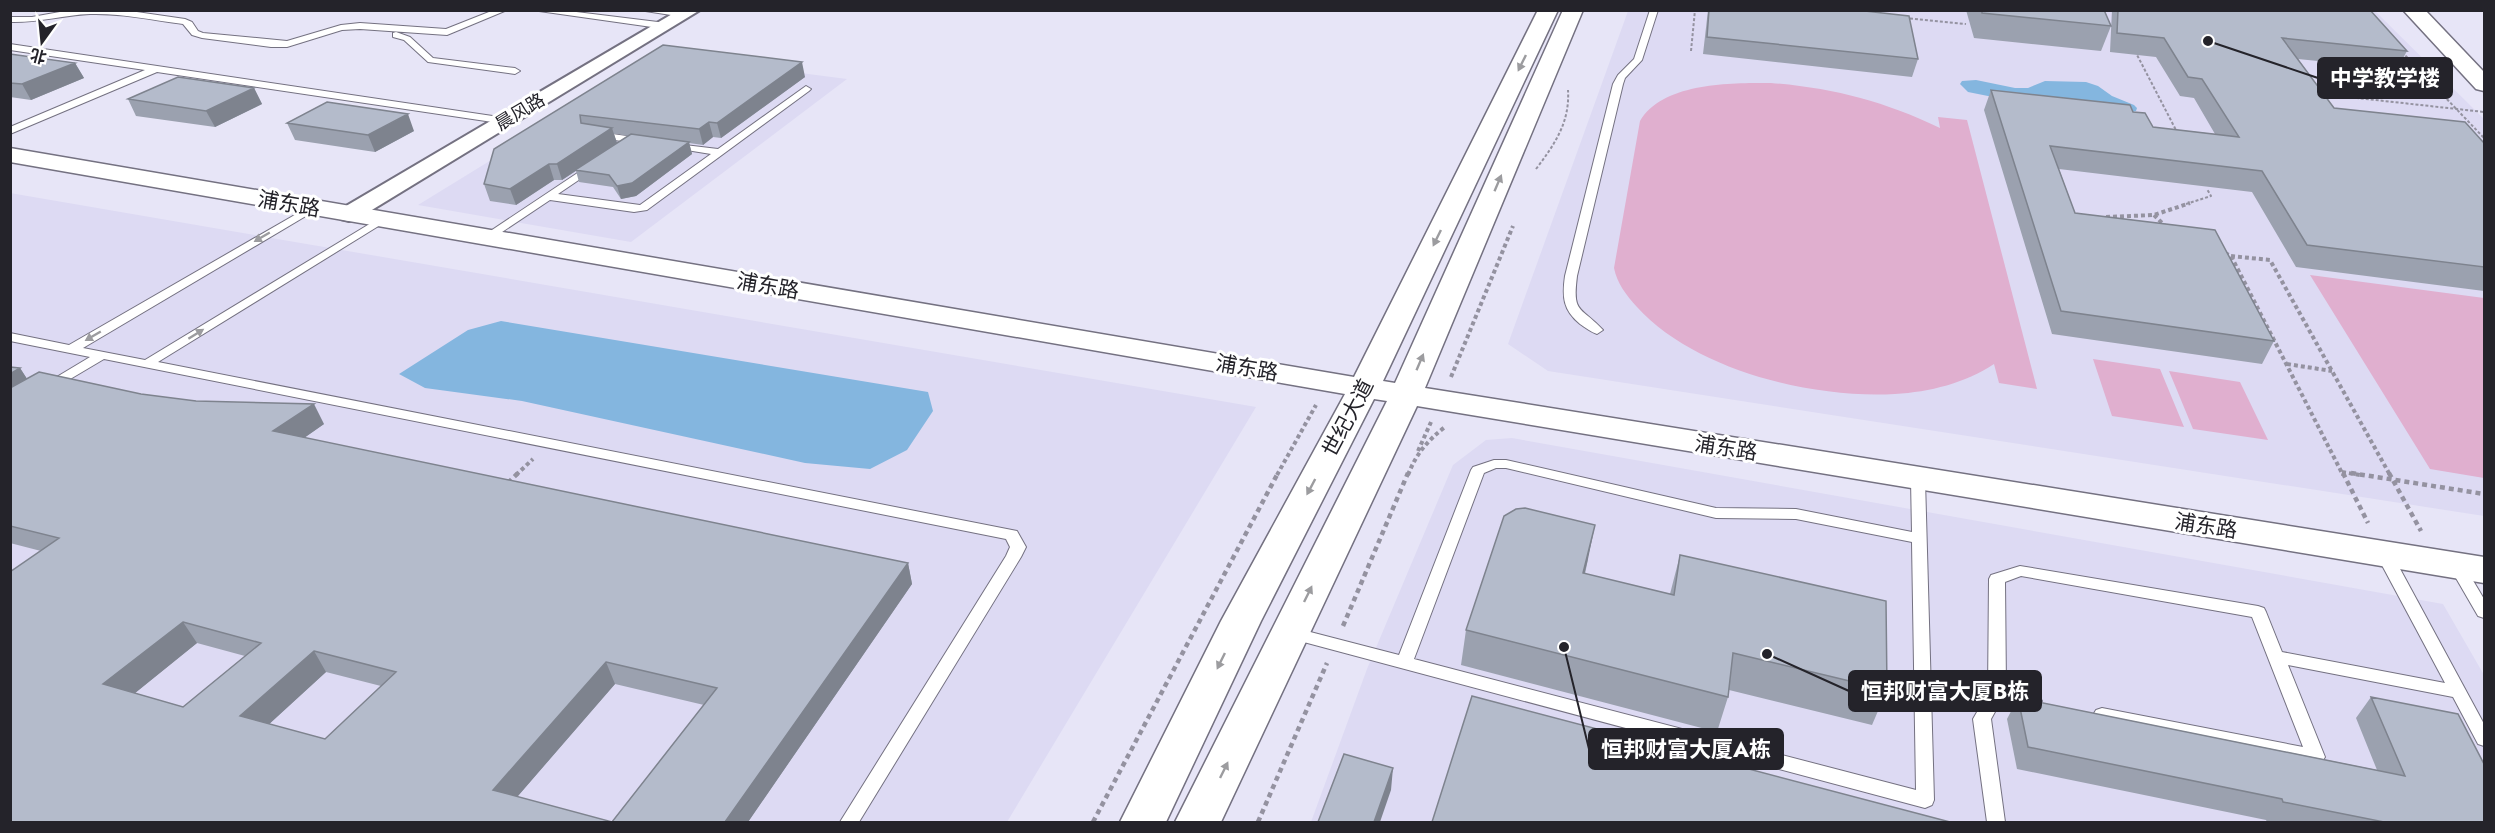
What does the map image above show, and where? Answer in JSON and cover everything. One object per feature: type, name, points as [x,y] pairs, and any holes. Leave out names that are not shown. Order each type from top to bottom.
[{"type":"street","name":"世纪大道","points":[[1143,822],[1240,621],[1364,388],[1548,10]]},
{"type":"street","name":"世纪大道","points":[[1198,822],[1406,395],[1573,10]]},
{"type":"street","points":[[2413,10],[2484,84]]},
{"type":"street","points":[[2432,10],[2484,65]]},
{"type":"street","name":"晨风路","points":[[349,214],[688,13]]},
{"type":"street","name":"浦东路","points":[[10,155],[1364,388],[1918,480],[2460,566]]},
{"type":"lane","points":[[10,19],[45,20],[91,11],[184,22],[189,24],[195,33],[202,35],[287,44],[341,28],[374,26],[427,33],[447,32],[503,10]]},
{"type":"lane","points":[[536,10],[666,26]]},
{"type":"lane","points":[[643,10],[688,13]]},
{"type":"lane","points":[[1597,330],[1572,311],[1568,297],[1571,276],[1618,84],[1621,77],[1638,60],[1654,10]]},
{"type":"lane","points":[[341,28],[410,38],[431,60],[515,71]]},
{"type":"lane","points":[[10,47],[507,121]]},
{"type":"lane","points":[[10,131],[155,69]]},
{"type":"lane","points":[[548,196],[640,209],[806,89]]},
{"type":"lane","points":[[589,134],[654,143]]},
{"type":"lane","points":[[486,238],[632,140]]},
{"type":"lane","points":[[665,144],[721,152]]},
{"type":"lane","points":[[71,349],[312,208]]},
{"type":"lane","points":[[147,364],[381,220]]},
{"type":"lane","points":[[10,337],[1012,535],[1018,547],[1013,557],[849,822]]},
{"type":"lane","points":[[41,392],[102,356]]},
{"type":"lane","points":[[1404,663],[1478,470],[1494,464],[1506,464],[1716,513],[1796,514],[1918,538]]},
{"type":"lane","points":[[1289,632],[1925,800],[1918,480]]},
{"type":"lane","points":[[2384,554],[2484,739]]},
{"type":"lane","points":[[2460,566],[2484,612]]},
{"type":"lane","points":[[1996,822],[1982,719],[1997,694],[1997,579],[2019,571],[2258,612],[2316,757],[2088,712]]},
{"type":"lane","points":[[2276,657],[2459,692]]},
{"type":"lane","points":[[1997,694],[2054,705]]},
{"type":"path","points":[[1691,51],[1695,10]]},
{"type":"path","points":[[1896,17],[1966,24]]},
{"type":"path","points":[[2128,50],[2134,50],[2181,139]]},
{"type":"path","points":[[2402,52],[2484,138]]},
{"type":"path","points":[[1532,178],[1536,167],[1558,140],[1569,106],[1568,86]]},
{"type":"path","points":[[2316,94],[2484,112]]},
{"type":"path","points":[[2099,217],[2154,215],[2211,196],[2207,189]]},
{"type":"path","points":[[2154,215],[2169,230]]},
{"type":"path","points":[[1414,460],[1515,220]]},
{"type":"path","points":[[2223,253],[2231,256],[2271,260],[2393,479],[2460,566]]},
{"type":"path","points":[[2231,256],[2384,554]]},
{"type":"path","points":[[2287,364],[2332,371]]},
{"type":"path","points":[[1093,822],[1301,429],[1331,382]]},
{"type":"path","points":[[503,488],[550,444]]},
{"type":"path","points":[[2342,471],[2484,494]]},
{"type":"shaded area","points":[[1628,11],[2375,11],[2484,119],[2484,516],[1548,371],[1508,344]]},
{"type":"shaded area","points":[[662,55],[847,79],[631,242],[418,205]]},
{"type":"shaded area","points":[[1737,83],[1771,83],[1816,88],[1857,97],[1898,110],[1940,128],[1938,117],[1967,120],[2037,389],[1999,383],[1994,364],[1959,381],[1934,389],[1908,393],[1862,394],[1792,385],[1722,364],[1690,348],[1661,329],[1637,307],[1620,284],[1614,268],[1640,121],[1651,108],[1681,92],[1700,87]]},
{"type":"shaded area","points":[[10,193],[1256,407],[1007,822],[11,822]]},
{"type":"shaded area","points":[[2310,275],[2484,298],[2484,478],[2430,469]]},
{"type":"shaded area","points":[[2093,359],[2160,369],[2184,427],[2112,416]]},
{"type":"shaded area","points":[[2169,371],[2240,382],[2268,440],[2193,429]]},
{"type":"shaded area","points":[[1512,438],[2443,604],[2484,675],[2484,822],[1311,822],[1367,669],[1453,465],[1486,440]]},
{"type":"water","points":[[1976,80],[2015,88],[2028,88],[2045,81],[2086,82],[2098,86],[2112,96],[2137,108],[2136,111],[2129,113],[1988,96],[1968,92],[1960,84],[1962,81]]},
{"type":"water","points":[[501,321],[928,392],[933,411],[907,450],[870,469],[805,463],[522,401],[425,388],[399,374],[468,330]]},
{"type":"building","points":[[1709,10],[1856,10],[1909,16],[1918,59],[1707,37]]},
{"type":"building","points":[[1982,10],[2104,10],[2111,26],[1982,13]]},
{"type":"building","points":[[2118,10],[2370,10],[2407,51],[2282,38],[2334,108],[2465,122],[2484,143],[2484,267],[2307,245],[2262,171],[2050,146],[2075,213],[2215,230],[2274,341],[2061,311],[1991,90],[2130,105],[2133,112],[2145,113],[2153,127],[2239,137],[2202,79],[2188,77],[2164,38],[2117,33]]},
{"type":"building","points":[[663,45],[802,62],[717,123],[709,122],[699,129],[580,115],[581,123],[612,128],[557,164],[549,164],[510,189],[484,184],[494,149]]},
{"type":"building","points":[[10,54],[75,63],[22,84],[10,83]]},
{"type":"building","points":[[178,77],[254,88],[206,111],[128,99]]},
{"type":"building","points":[[327,102],[408,114],[368,135],[287,123]]},
{"type":"building","points":[[631,134],[689,142],[632,183],[617,186],[609,175],[575,170]]},
{"type":"building","points":[[10,367],[20,368],[10,374]]},
{"type":"building","points":[[39,372],[141,394],[196,401],[314,404],[273,431],[908,563],[725,822],[612,822],[10,822],[10,572],[59,538],[10,526],[10,388]],"holes":[[[183,622],[261,643],[183,707],[103,684]],[[314,651],[396,672],[325,739],[240,716]],[[606,662],[717,688],[612,822],[493,790]]]},
{"type":"building","points":[[1525,508],[1595,525],[1583,573],[1674,595],[1680,555],[1886,601],[1887,690],[1733,653],[1728,697],[1466,630],[1504,516],[1516,509]]},
{"type":"building","points":[[1472,696],[1950,822],[1432,822]]},
{"type":"building","points":[[2371,697],[2458,714],[2484,764],[2484,822],[2384,822],[2028,747],[2018,698],[2405,776]]},
{"type":"building","points":[[1344,754],[1393,768],[1374,822],[1318,822]]},
{"type":"place","name":"中学教学楼","points":[[2208,41]]},
{"type":"place","name":"恒邦财富大厦A栋","points":[[1564,647]]},
{"type":"place","name":"恒邦财富大厦B栋","points":[[1767,654]]}]
